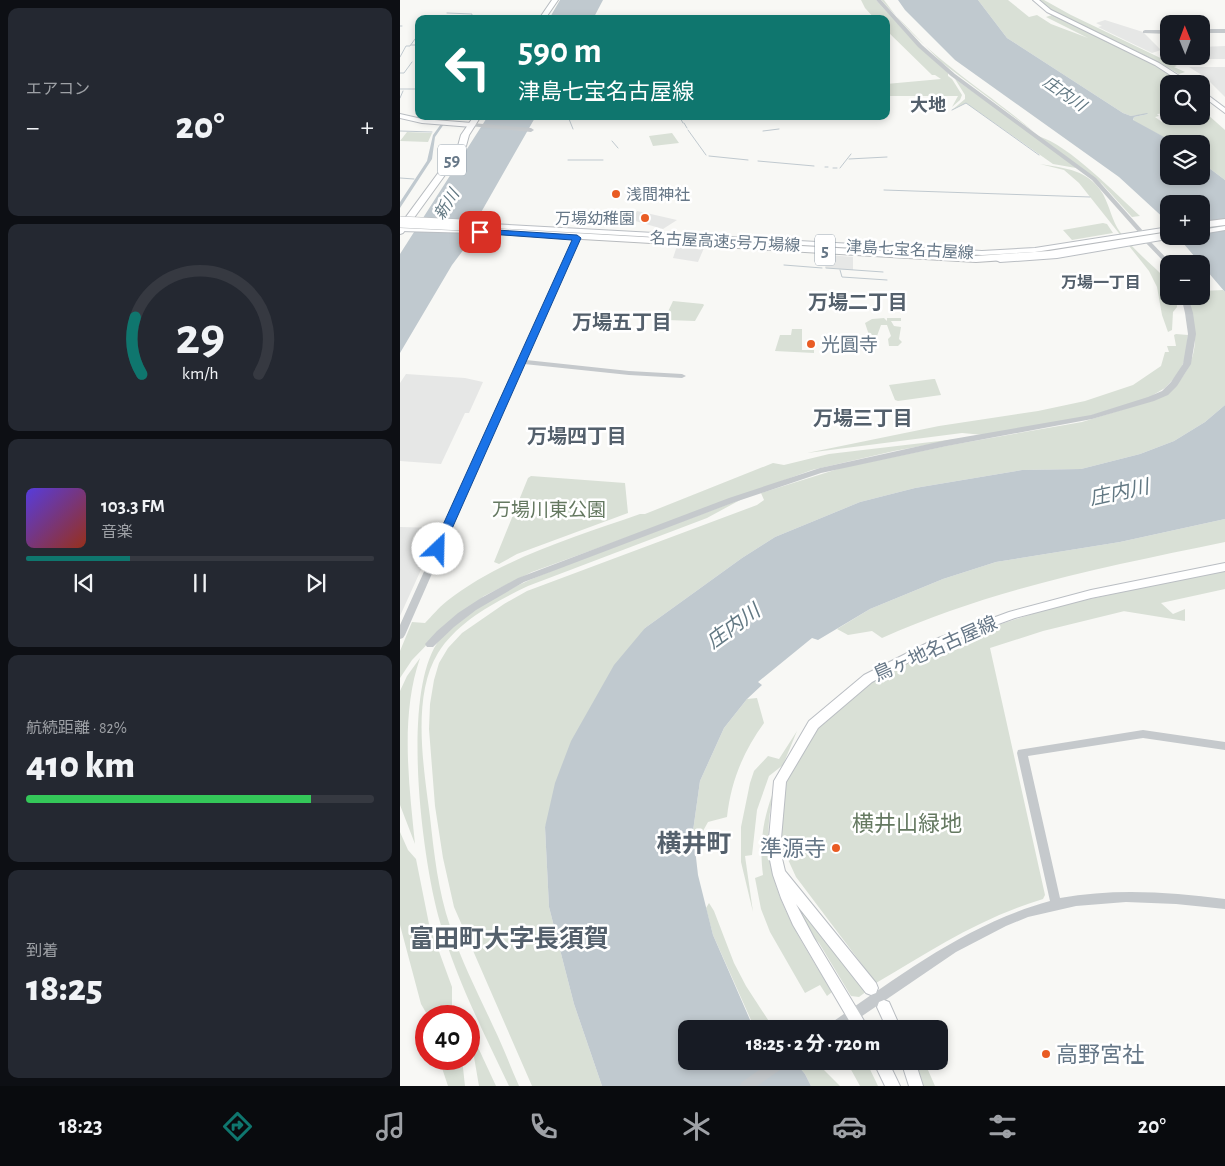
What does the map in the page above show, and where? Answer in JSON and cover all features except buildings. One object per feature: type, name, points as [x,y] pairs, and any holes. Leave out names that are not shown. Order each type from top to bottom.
[{"type":"highway","points":[[1210,224],[1225,221]]},
{"type":"highway","name":"名古屋高速5号万場線","points":[[403,225],[458,230],[976,259],[1049,254],[1160,236]]},
{"type":"highway","name":"名古屋高速5号万場線","points":[[403,225],[976,255],[1045,251],[1160,232]]},
{"type":"highway","points":[[1210,229],[1225,227]]},
{"type":"main road","points":[[545,15],[555,0]]},
{"type":"main road","points":[[1036,0],[1056,15],[1143,57],[1174,75]]},
{"type":"main road","points":[[1210,99],[1225,111]]},
{"type":"main road","points":[[400,116],[415,118]]},
{"type":"main road","points":[[425,120],[472,124]]},
{"type":"main road","name":"59","points":[[403,225],[462,146],[465,135],[475,120]]},
{"type":"main road","points":[[403,225],[482,228]]},
{"type":"main road","name":"津島七宝名古屋線","points":[[482,228],[577,238],[941,258],[1057,256],[1144,237],[1160,236]]},
{"type":"main road","name":"津島七宝名古屋線","points":[[482,228],[1001,256]]},
{"type":"main road","points":[[1144,237],[1160,233]]},
{"type":"main road","name":"鳥ヶ地名古屋線","points":[[857,1020],[797,923],[785,898],[774,850],[772,818],[778,788],[786,766],[799,741],[822,714],[850,689],[883,668],[966,630],[999,618],[1109,590],[1225,567]]},
{"type":"main road","points":[[779,872],[871,988]]},
{"type":"main road","points":[[884,1007],[890,1020]]},
{"type":"main road","points":[[885,1070],[893,1086]]},
{"type":"main road","points":[[911,1070],[916,1086]]},
{"type":"street","points":[[878,0],[920,46],[953,75],[1094,179],[1161,255]]},
{"type":"street","points":[[1210,32],[1225,31]]},
{"type":"street","points":[[1145,32],[1160,32]]},
{"type":"street","points":[[472,124],[531,130]]},
{"type":"street","points":[[400,635],[577,238]]},
{"type":"street","points":[[430,644],[443,631],[475,606],[521,580],[770,486],[820,471],[883,456],[1092,417],[1136,405],[1165,393],[1182,375],[1187,364],[1192,328],[1186,305]]},
{"type":"street","points":[[522,362],[629,373],[682,376]]},
{"type":"street","points":[[1057,906],[1022,752],[1143,734],[1225,746]]},
{"type":"street","points":[[845,1020],[946,953],[987,929],[1029,912],[1076,902],[1138,896],[1172,897],[1225,904]]},
{"type":"street","points":[[746,1086],[770,1070]]},
{"type":"shaded area","points":[[1105,20],[1143,32],[1160,50],[1152,53],[1098,27],[1102,26],[1096,23]]},
{"type":"shaded area","points":[[1225,46],[1225,59],[1210,59],[1210,47]]},
{"type":"shaded area","points":[[1189,67],[1225,67],[1225,97],[1210,82],[1210,75],[1202,75]]},
{"type":"shaded area","name":"万場幼稚園","points":[[637,211],[677,220],[663,229],[632,220],[630,223],[624,223],[620,217],[634,216]]},
{"type":"shaded area","points":[[677,246],[704,248],[698,262],[673,258]]},
{"type":"shaded area","points":[[828,255],[853,257],[853,270],[825,268]]},
{"type":"shaded area","points":[[406,374],[465,378],[483,382],[469,413],[465,413],[441,464],[400,461],[400,383]]},
{"type":"shaded area","points":[[400,527],[440,528],[400,616]]},
{"type":"green space","points":[[861,0],[876,0],[890,15],[871,15]]},
{"type":"green space","points":[[881,0],[884,0],[898,17]]},
{"type":"green space","points":[[978,0],[1008,0],[1029,17],[1037,15],[1051,24],[1088,38],[1046,17],[1052,15],[1170,72],[1172,75],[1160,75],[1160,114],[1155,117],[1160,121],[1160,125],[1210,125],[1210,117],[1225,130],[1225,180],[1210,169],[1210,135],[1160,135],[1133,121],[1134,117],[1148,114],[1131,116],[1123,113],[1007,38]]},
{"type":"green space","points":[[1038,0],[1044,0],[1160,58],[1160,64],[1065,18]]},
{"type":"green space","points":[[890,15],[918,46],[948,73],[948,76],[962,95],[960,100],[952,107],[958,96],[890,96],[890,84],[941,79],[932,75],[890,34]]},
{"type":"green space","points":[[923,43],[936,55],[1034,132],[941,62]]},
{"type":"green space","points":[[1163,65],[1175,65],[1177,66],[1174,67],[1185,72],[1179,74]]},
{"type":"green space","points":[[955,79],[1071,162],[1076,168],[1053,164],[966,103],[952,110],[965,99],[965,95]]},
{"type":"green space","points":[[407,132],[432,133],[428,142],[400,141]]},
{"type":"green space","points":[[672,133],[679,143],[653,146],[649,136]]},
{"type":"green space","points":[[1038,136],[1064,149],[1078,159],[1140,216],[1132,217],[1102,184]]},
{"type":"green space","points":[[1040,164],[1058,167],[1084,175],[1097,186],[1103,194],[1120,232],[1160,273],[1160,304],[1157,287],[1149,271],[1079,183],[1064,170]]},
{"type":"green space","points":[[1103,223],[1107,224],[1113,233],[1072,240],[1063,230]]},
{"type":"green space","points":[[1223,290],[1225,292],[1225,405],[1205,422],[1174,441],[1140,454],[1081,469],[1022,470],[915,488],[860,502],[775,537],[742,558],[645,628],[545,827],[549,907],[574,1004],[602,1086],[532,1086],[454,907],[443,858],[435,806],[429,729],[430,704],[434,680],[439,663],[448,648],[462,633],[504,604],[527,591],[757,505],[764,500],[761,493],[841,468],[951,445],[1082,422],[1157,399],[1166,394],[1180,380],[1190,364],[1195,345],[1195,335],[1189,305],[1210,305],[1210,291]]},
{"type":"green space","points":[[673,301],[704,305],[695,321],[667,320],[665,318]]},
{"type":"green space","points":[[1160,305],[1177,305],[1173,312],[1172,330],[1168,332]]},
{"type":"green space","points":[[884,318],[887,321],[887,318],[901,318],[901,321],[891,321],[894,326],[901,327],[899,339],[902,342],[898,346],[889,346],[888,339],[891,336],[887,325],[881,325],[877,336],[869,335],[865,323],[872,319]]},
{"type":"green space","points":[[792,329],[802,329],[802,350],[814,350],[814,353],[775,351],[780,335],[791,335]]},
{"type":"green space","points":[[1174,335],[1188,335],[1185,359],[1179,373],[1165,388],[1148,398],[1083,418],[984,435],[962,433],[807,453],[939,426],[1038,411],[1085,401],[1133,385],[1161,366],[1165,352],[1169,352],[1167,346],[1176,346]]},
{"type":"green space","points":[[935,379],[941,395],[898,401],[895,400],[889,385]]},
{"type":"green space","points":[[965,438],[894,451],[812,470],[532,572],[484,596],[447,624],[412,660],[400,678],[400,651],[412,622],[425,623],[444,603],[468,586],[540,550],[640,514],[645,514],[773,463],[784,465],[829,454]]},
{"type":"green space","name":"万場川東公園","points":[[531,476],[625,483],[628,513],[517,554],[499,564],[494,562],[528,478]]},
{"type":"green space","points":[[742,499],[707,518],[528,586],[503,599],[478,614],[456,631],[438,653],[430,671],[422,712],[422,734],[425,777],[439,886],[459,952],[519,1086],[509,1086],[480,1025],[480,1005],[471,1005],[454,964],[433,894],[427,859],[418,776],[418,735],[421,696],[428,663],[440,639],[477,608],[497,596],[562,567]]},
{"type":"green space","points":[[1225,519],[1225,542],[1094,570],[1008,592],[923,621],[882,638],[872,631],[848,635],[837,629],[870,609],[943,579],[996,562],[1120,542]]},
{"type":"green space","name":"横井山緑地","points":[[1225,570],[1225,589],[1161,603],[1173,614],[1185,609],[1185,621],[1124,611],[1043,631],[990,648],[1045,895],[1043,899],[977,925],[876,983],[796,877],[780,842],[785,783],[796,757],[826,717],[885,671],[970,634],[1057,606]]},
{"type":"green space","points":[[420,658],[410,703],[408,727],[410,798],[415,844],[400,805],[400,691],[407,676]]},
{"type":"green space","points":[[757,698],[764,723],[739,767],[727,817],[708,822],[703,831],[693,831],[700,781],[724,728],[747,699]]},
{"type":"green space","points":[[797,731],[783,765],[769,776],[757,810],[752,855],[745,856],[753,912],[741,862],[741,827],[750,783],[754,771],[768,756],[779,759]]},
{"type":"green space","points":[[774,790],[769,821],[769,848],[773,874],[790,920],[832,992],[827,996],[820,985],[805,993],[770,932],[761,909],[755,878],[763,875],[761,853],[763,832]]},
{"type":"green space","points":[[400,832],[408,850],[416,859],[429,924],[452,987],[452,1005],[422,1005],[400,925]]},
{"type":"green space","points":[[794,898],[867,991],[859,997],[851,996],[819,943],[806,930],[792,903]]},
{"type":"green space","points":[[709,903],[714,911],[734,963],[746,986],[768,1020],[751,1020],[713,935],[706,908]]},
{"type":"green space","points":[[480,1052],[496,1086],[479,1086],[476,1070],[480,1070]]},
{"type":"green space","points":[[443,1070],[463,1070],[465,1086],[448,1086]]},
{"type":"green space","points":[[802,1070],[824,1070],[840,1086],[811,1086]]},
{"type":"green space","points":[[851,1070],[870,1070],[878,1086],[860,1086]]},
{"type":"green space","points":[[917,1070],[928,1070],[935,1086],[922,1086]]},
{"type":"water","points":[[560,0],[603,0],[595,15],[551,15]]},
{"type":"water","name":"庄内川","points":[[898,0],[978,0],[1007,38],[1123,113],[1131,116],[1148,114],[1134,117],[1133,120],[1160,135],[1160,185],[1210,185],[1210,169],[1225,180],[1225,292],[1210,274],[1210,255],[1193,255],[1185,245],[1210,245],[1210,195],[1160,195],[1160,215],[1119,177],[955,60],[905,10]]},
{"type":"water","name":"新川","points":[[485,120],[534,120],[467,237],[468,241],[464,249],[452,265],[400,353],[400,254]]},
{"type":"water","points":[[441,124],[444,124],[435,137],[432,159],[400,208],[400,202],[427,161],[433,135]]},
{"type":"water","points":[[1225,405],[1225,519],[1120,542],[996,562],[943,579],[870,609],[818,640],[812,638],[758,682],[762,685],[747,699],[724,728],[700,781],[693,831],[698,875],[713,935],[750,1020],[678,1020],[678,1070],[802,1070],[811,1086],[602,1086],[574,1004],[549,907],[545,827],[555,783],[571,741],[614,665],[645,628],[742,558],[775,537],[860,502],[915,488],[1022,470],[1081,469],[1140,454],[1174,441],[1205,422]]},
{"type":"waterway","points":[[447,13],[472,15]]},
{"type":"waterway","points":[[400,57],[406,46],[410,46],[415,39]]},
{"type":"waterway","points":[[400,73],[404,73],[412,62]]},
{"type":"waterway","points":[[400,89],[415,89]]},
{"type":"waterway","points":[[400,98],[403,91]]},
{"type":"waterway","points":[[952,110],[966,103],[1039,155]]},
{"type":"waterway","points":[[569,120],[573,129]]},
{"type":"waterway","points":[[684,123],[687,128]]},
{"type":"waterway","points":[[763,131],[779,129]]},
{"type":"waterway","points":[[688,130],[706,155]]},
{"type":"waterway","points":[[400,131],[432,132]]},
{"type":"waterway","points":[[612,141],[618,148]]},
{"type":"waterway","points":[[840,168],[851,154]]},
{"type":"waterway","points":[[709,156],[748,160]]},
{"type":"waterway","points":[[849,159],[887,157]]},
{"type":"waterway","points":[[568,160],[603,160]]},
{"type":"waterway","points":[[758,161],[814,166]]},
{"type":"waterway","points":[[400,178],[414,179]]},
{"type":"waterway","points":[[884,190],[1090,197]]},
{"type":"waterway","points":[[784,265],[822,268]]},
{"type":"waterway","points":[[826,268],[883,272]]},
{"type":"waterway","points":[[840,270],[842,277],[887,280]]},
{"type":"place","name":"浅間神社","points":[[616,194]]},
{"type":"place","name":"万場幼稚園","points":[[645,218]]},
{"type":"place","name":"光圓寺","points":[[811,344]]},
{"type":"place","name":"準源寺","points":[[836,848]]},
{"type":"place","name":"高野宮社","points":[[1046,1054]]},
{"type":"district","name":"大地","points":[[928,105]]},
{"type":"district","name":"万場一丁目","points":[[1101,282]]},
{"type":"district","name":"万場二丁目","points":[[858,302]]},
{"type":"district","name":"万場五丁目","points":[[622,322]]},
{"type":"district","name":"万場三丁目","points":[[863,418]]},
{"type":"district","name":"万場四丁目","points":[[577,436]]},
{"type":"district","name":"横井町","points":[[694,843]]},
{"type":"district","name":"富田町大字長須賀","points":[[509,938]]},
{"type":"route","points":[[438,549],[577,238],[480,232]]}]
